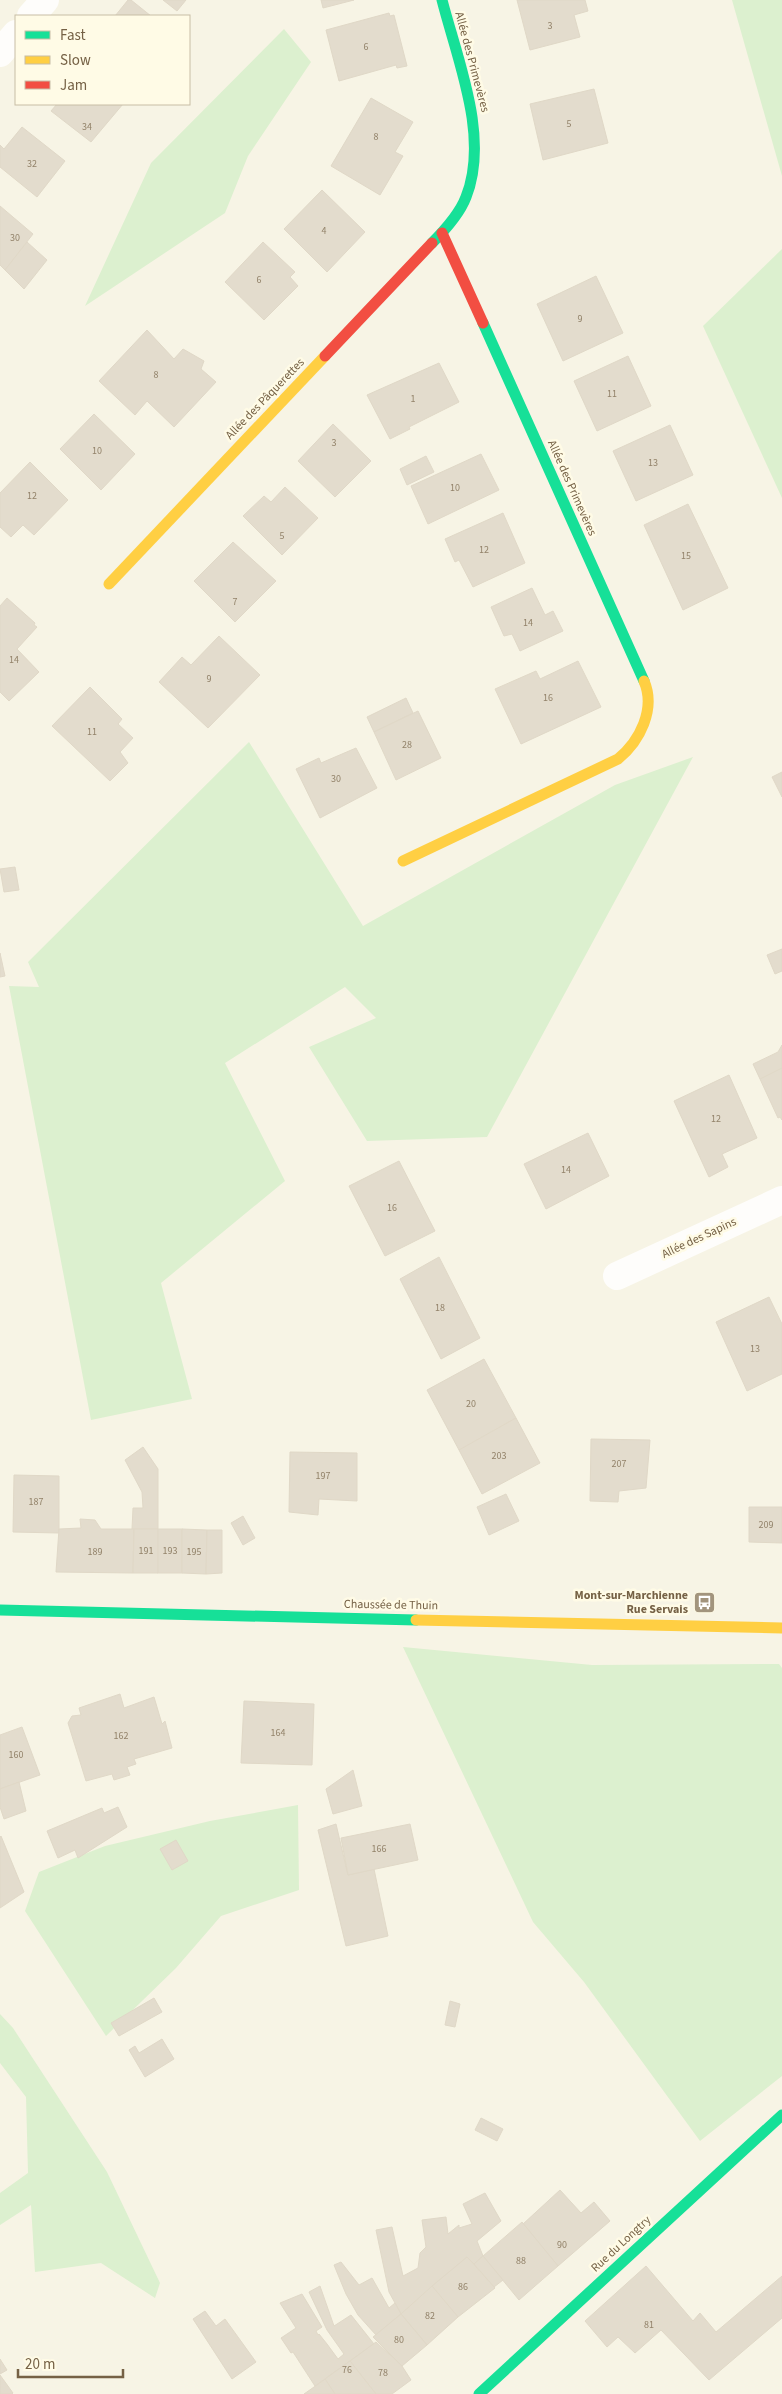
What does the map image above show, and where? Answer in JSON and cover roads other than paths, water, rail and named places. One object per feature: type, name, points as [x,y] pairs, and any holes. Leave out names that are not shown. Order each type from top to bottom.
[{"type":"street","points":[[32,15],[45,0]]},
{"type":"street","name":"Allée des Primevères","points":[[403,861],[618,759],[632,748],[643,732],[648,711],[646,686],[442,234],[466,198],[474,162],[474,123],[442,0]]},
{"type":"street","points":[[0,53],[15,35]]},
{"type":"street","name":"Allée des Pâquerettes","points":[[109,584],[442,234]]},
{"type":"street","name":"Allée des Sapins","points":[[617,1276],[782,1200]]},
{"type":"street","name":"Chaussée de Thuin","points":[[0,1610],[782,1628]]},
{"type":"street","name":"Rue du Longtry","points":[[479,2394],[782,2115]]},
{"type":"place","name":"Mont-sur-Marchienne Rue Servais","points":[[704,1602]]}]
